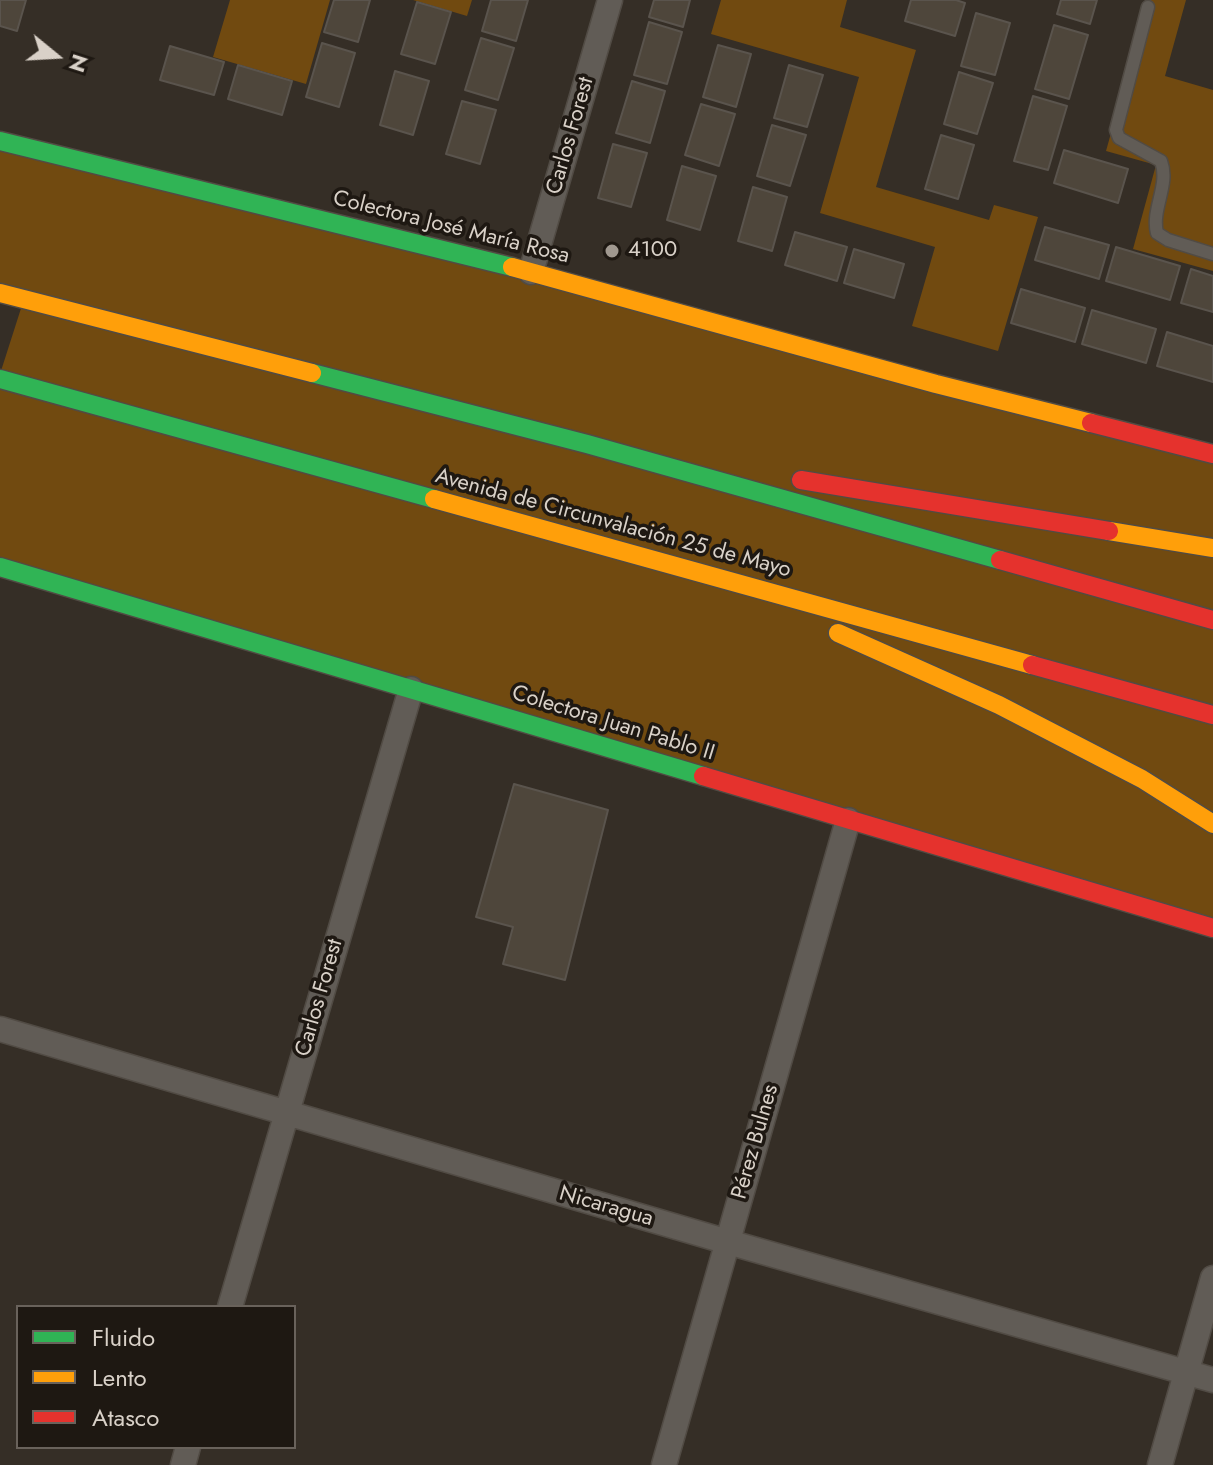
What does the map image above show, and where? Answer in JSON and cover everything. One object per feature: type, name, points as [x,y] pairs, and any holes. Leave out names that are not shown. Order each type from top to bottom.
[{"type":"main road","name":"Colectora José María Rosa","points":[[0,141],[531,272],[936,384],[1213,454]]},
{"type":"main road","points":[[0,293],[587,444],[1213,620]]},
{"type":"main road","name":"Avenida de Circunvalación 25 de Mayo","points":[[0,379],[1213,715]]},
{"type":"main road","points":[[587,444],[757,472]]},
{"type":"main road","points":[[788,477],[1213,548]]},
{"type":"main road","name":"Colectora Juan Pablo II","points":[[0,567],[1213,928]]},
{"type":"main road","points":[[689,570],[999,705],[1142,779],[1213,824]]},
{"type":"street","name":"Carlos Forest","points":[[531,272],[610,0]]},
{"type":"street","name":"Carlos Forest","points":[[231,1305],[411,689]]},
{"type":"street","name":"Pérez Bulnes","points":[[664,1465],[848,820]]},
{"type":"street","name":"Nicaragua","points":[[0,1029],[1213,1380]]},
{"type":"street","points":[[1160,1465],[1213,1278]]},
{"type":"lane","points":[[1148,7],[1116,130],[1119,138],[1161,161],[1165,171],[1155,223],[1157,233],[1168,240],[1213,254]]},
{"type":"shaded area","points":[[230,0],[330,0],[306,84],[213,57]]},
{"type":"shaded area","points":[[413,0],[472,0],[467,16]]},
{"type":"shaded area","points":[[721,0],[847,0],[840,27],[916,50],[876,187],[989,220],[994,205],[1038,217],[998,351],[912,326],[935,247],[820,213],[859,77],[711,34]]},
{"type":"shaded area","points":[[1148,0],[1186,0],[1165,76],[1213,90],[1213,271],[1133,249],[1156,165],[1106,151]]},
{"type":"shaded area","points":[[0,141],[1213,454],[1213,928],[0,567],[0,374],[24,299],[0,293]]},
{"type":"building","points":[[0,0],[26,0],[17,31],[0,26]]},
{"type":"building","points":[[334,0],[370,0],[358,42],[324,32]]},
{"type":"building","points":[[491,0],[528,0],[516,41],[482,31]]},
{"type":"building","points":[[654,0],[690,0],[683,27],[649,17]]},
{"type":"building","points":[[911,0],[956,0],[965,3],[955,36],[905,21]]},
{"type":"building","points":[[1061,0],[1097,0],[1090,24],[1057,14]]},
{"type":"building","points":[[417,2],[451,12],[435,64],[401,54]]},
{"type":"building","points":[[976,13],[1010,23],[995,75],[961,66]]},
{"type":"building","points":[[649,22],[682,32],[667,84],[634,75]]},
{"type":"building","points":[[1054,25],[1088,35],[1069,99],[1035,89]]},
{"type":"building","points":[[481,38],[514,48],[498,100],[465,90]]},
{"type":"building","points":[[322,43],[355,53],[339,107],[306,97]]},
{"type":"building","points":[[718,45],[751,54],[736,107],[703,97]]},
{"type":"building","points":[[170,46],[224,62],[214,95],[160,80]]},
{"type":"building","points":[[238,65],[292,81],[282,115],[228,99]]},
{"type":"building","points":[[789,65],[823,75],[807,127],[774,118]]},
{"type":"building","points":[[395,71],[429,81],[413,135],[380,125]]},
{"type":"building","points":[[959,72],[993,83],[977,134],[944,124]]},
{"type":"building","points":[[632,81],[665,91],[650,143],[616,133]]},
{"type":"building","points":[[1033,96],[1067,106],[1048,170],[1014,161]]},
{"type":"building","points":[[462,101],[496,110],[480,164],[446,154]]},
{"type":"building","points":[[701,104],[735,114],[719,166],[685,155]]},
{"type":"building","points":[[772,125],[806,135],[790,186],[757,176]]},
{"type":"building","points":[[941,135],[974,145],[958,199],[925,189]]},
{"type":"building","points":[[613,144],[647,153],[631,207],[598,198]]},
{"type":"building","points":[[1064,150],[1128,169],[1118,203],[1054,183]]},
{"type":"building","points":[[682,166],[716,176],[700,230],[667,220]]},
{"type":"building","points":[[753,187],[787,197],[772,251],[738,241]]},
{"type":"building","points":[[1045,227],[1109,245],[1099,279],[1035,260]]},
{"type":"building","points":[[795,232],[847,247],[837,281],[785,265]]},
{"type":"building","points":[[1116,247],[1180,266],[1170,300],[1106,281]]},
{"type":"building","points":[[854,249],[904,264],[894,298],[844,283]]},
{"type":"building","points":[[1191,269],[1213,276],[1213,312],[1181,303]]},
{"type":"building","points":[[1021,289],[1085,308],[1075,342],[1011,323]]},
{"type":"building","points":[[1092,310],[1156,329],[1146,363],[1082,344]]},
{"type":"building","points":[[1167,332],[1213,346],[1213,382],[1157,366]]},
{"type":"building","points":[[514,784],[608,810],[565,980],[503,964],[513,927],[476,917]]},
{"type":"traffic: fast","points":[[0,141],[512,267]]},
{"type":"traffic: fast","points":[[312,373],[587,444],[1000,560]]},
{"type":"traffic: fast","points":[[0,379],[434,499]]},
{"type":"traffic: fast","points":[[0,567],[703,776]]},
{"type":"traffic: slow","points":[[512,267],[936,384],[1091,423]]},
{"type":"traffic: slow","points":[[0,293],[312,373]]},
{"type":"traffic: slow","points":[[434,499],[1032,665]]},
{"type":"traffic: slow","points":[[1109,531],[1213,548]]},
{"type":"traffic: slow","points":[[838,633],[999,705],[1142,779],[1213,824]]},
{"type":"traffic: jam","points":[[1091,423],[1213,454]]},
{"type":"traffic: jam","points":[[801,480],[1109,531]]},
{"type":"traffic: jam","points":[[1000,560],[1213,620]]},
{"type":"traffic: jam","points":[[1032,665],[1213,715]]},
{"type":"traffic: jam","points":[[703,776],[1213,928]]},
{"type":"place","name":"4100","points":[[612,251]]}]
